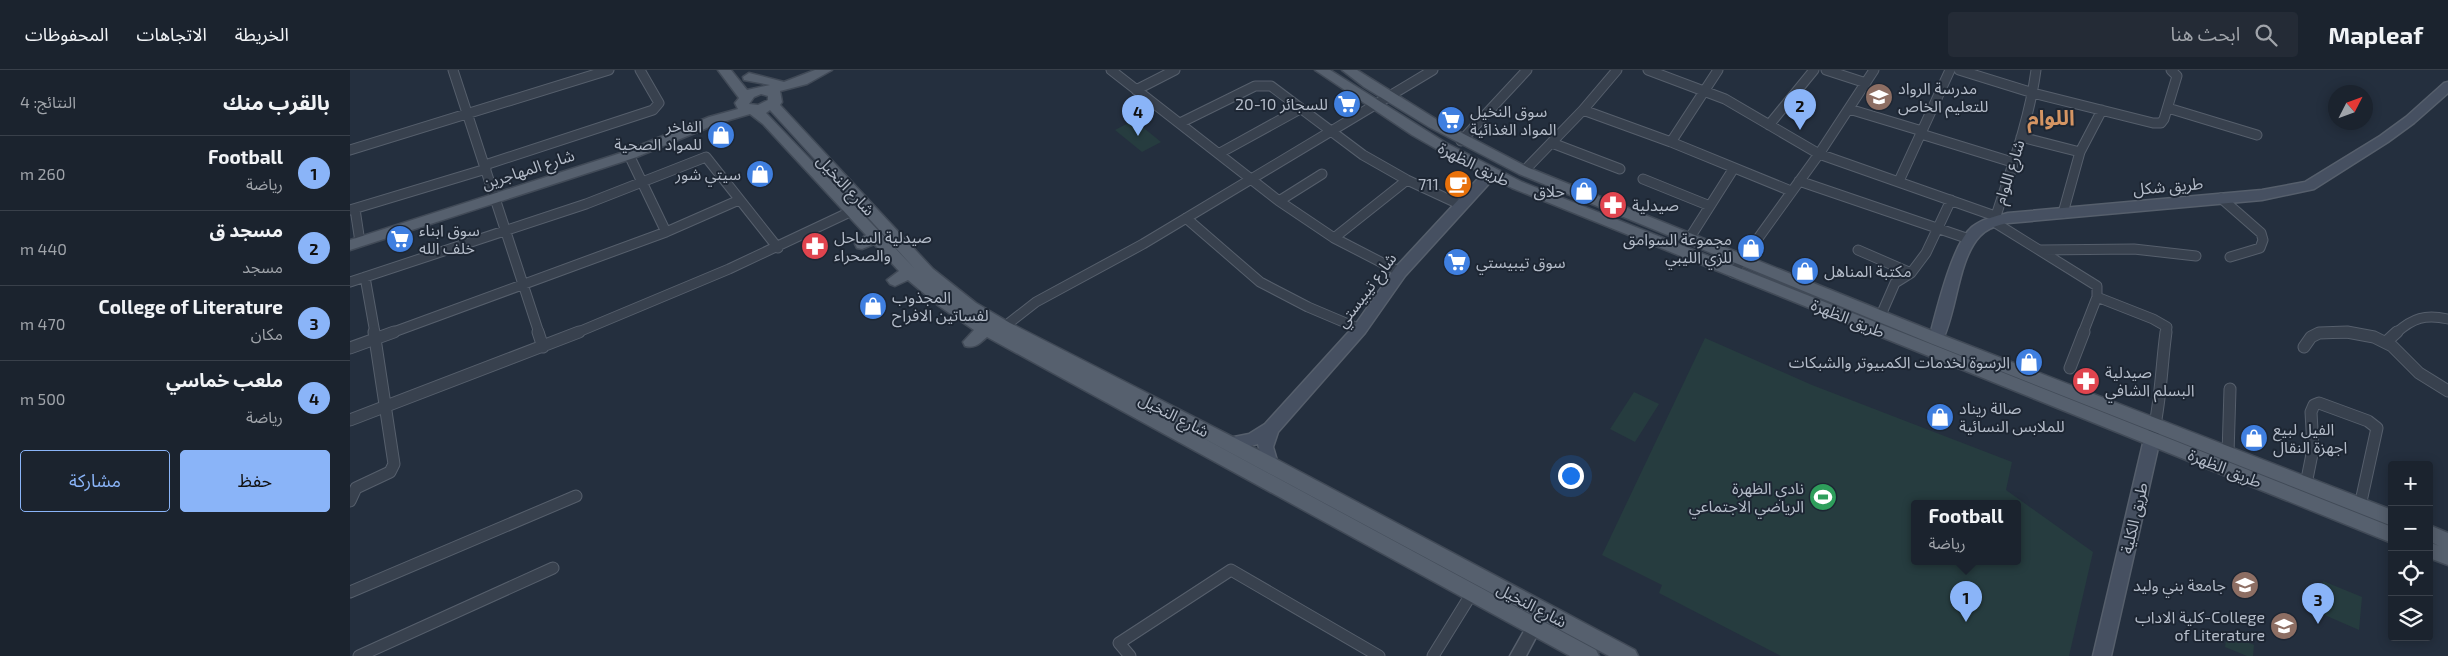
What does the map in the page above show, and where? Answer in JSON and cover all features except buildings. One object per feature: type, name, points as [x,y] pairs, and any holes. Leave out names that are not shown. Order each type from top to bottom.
[{"type":"main road","name":"شارع النخيل","points":[[724,70],[745,102],[772,104],[928,273],[995,326]]},
{"type":"main road","points":[[722,117],[752,118],[795,84],[826,70]]},
{"type":"main road","name":"طريق الظهرة","points":[[1321,70],[1372,105],[1442,148],[1490,174],[1737,266],[2154,432],[2228,454],[2388,516]]},
{"type":"main road","name":"طريق الظهرة","points":[[1348,70],[1387,97],[1461,141],[1524,171],[1689,239],[1737,266],[1881,315],[2388,533]]},
{"type":"main road","name":"شارع النخيل","points":[[747,73],[852,211],[909,272],[944,302],[995,326],[1175,424],[1472,593],[1590,656]]},
{"type":"main road","points":[[747,73],[764,81],[795,84]]},
{"type":"main road","points":[[722,117],[733,100],[772,104],[785,101],[795,84]]},
{"type":"main road","name":"طريق شكل","points":[[1969,239],[1980,228],[1994,219],[2279,193],[2318,182],[2410,120],[2448,86]]},
{"type":"main road","name":"شارع المهاجرين","points":[[355,243],[630,155],[722,117],[745,102]]},
{"type":"main road","name":"شارع تيبيستي","points":[[1271,429],[1360,329],[1400,272],[1490,174]]},
{"type":"main road","points":[[862,244],[875,236]]},
{"type":"main road","points":[[1936,339],[1969,239]]},
{"type":"main road","points":[[895,280],[909,272]]},
{"type":"main road","points":[[970,342],[995,326]]},
{"type":"main road","name":"شارع النخيل","points":[[1175,424],[1230,444],[1270,464],[1628,656]]},
{"type":"main road","points":[[1230,444],[1252,440],[1271,429]]},
{"type":"main road","points":[[1270,464],[1265,447],[1271,429]]},
{"type":"main road","name":"طريق الكلية","points":[[2102,656],[2154,432]]},
{"type":"main road","points":[[2433,535],[2448,541]]},
{"type":"main road","points":[[2432,551],[2448,557]]},
{"type":"street","points":[[453,70],[543,347]]},
{"type":"street","points":[[350,150],[609,70]]},
{"type":"street","points":[[355,243],[352,210],[652,110],[659,103],[640,70]]},
{"type":"street","points":[[1111,70],[1280,201],[1334,238],[1400,272]]},
{"type":"street","points":[[1136,90],[1175,70]]},
{"type":"street","points":[[995,326],[1036,302],[1106,266],[1433,70]]},
{"type":"street","points":[[1461,141],[1527,70]]},
{"type":"street","points":[[1524,171],[1583,110],[1617,70]]},
{"type":"street","points":[[1648,70],[1704,90],[1742,108],[1819,154],[1951,200],[1994,219],[2094,283],[2098,290],[2097,297],[2070,368]]},
{"type":"street","points":[[1671,142],[1718,70]]},
{"type":"street","points":[[1769,125],[1814,70]]},
{"type":"street","points":[[1826,70],[1866,83]]},
{"type":"street","points":[[1737,266],[1819,154],[1874,70]]},
{"type":"street","points":[[1899,181],[1950,70]]},
{"type":"street","points":[[1959,70],[2033,93],[2161,122],[2164,120],[2177,76],[2171,70]]},
{"type":"street","name":"شارع اللوام","points":[[1994,219],[2021,137],[2033,93],[2036,70]]},
{"type":"street","points":[[1180,123],[1258,85],[1271,86],[1363,155],[1407,180],[1461,206]]},
{"type":"street","points":[[2168,108],[2257,135]]},
{"type":"street","points":[[1220,153],[1300,109]]},
{"type":"street","points":[[1849,109],[2012,162]]},
{"type":"street","points":[[1583,110],[1671,142],[1791,191]]},
{"type":"street","points":[[2063,213],[2080,152],[2102,110]]},
{"type":"street","points":[[2021,137],[2080,152]]},
{"type":"street","points":[[1552,143],[1620,169]]},
{"type":"street","points":[[630,155],[666,232]]},
{"type":"street","points":[[350,282],[643,183],[706,157],[778,248]]},
{"type":"street","points":[[1689,239],[1734,168]]},
{"type":"street","points":[[1280,201],[1322,174]]},
{"type":"street","points":[[1644,179],[1710,206]]},
{"type":"street","points":[[1334,238],[1407,180]]},
{"type":"street","points":[[1799,181],[1969,239]]},
{"type":"street","points":[[2221,198],[2261,233],[2263,240],[2260,248],[2230,258]]},
{"type":"street","points":[[350,348],[613,254],[739,200]]},
{"type":"street","points":[[1881,315],[1896,283],[1911,273],[1926,253],[1951,200]]},
{"type":"street","points":[[350,420],[543,347],[695,285],[778,248],[852,211]]},
{"type":"street","points":[[1186,218],[1260,282],[1300,303],[1360,329]]},
{"type":"street","points":[[2040,250],[2134,249],[2196,256]]},
{"type":"street","points":[[1858,250],[1911,273]]},
{"type":"street","points":[[350,501],[356,488],[386,474],[393,468],[387,406],[365,277]]},
{"type":"street","points":[[2097,297],[2153,319],[2166,327],[2160,406],[2154,432]]},
{"type":"street","points":[[2386,342],[2419,315],[2434,315],[2448,319]]},
{"type":"street","points":[[2304,347],[2311,337],[2319,333],[2357,333],[2386,342],[2419,374],[2448,390]]},
{"type":"street","points":[[2228,454],[2230,389]]},
{"type":"street","points":[[2306,484],[2313,449],[2311,412],[2314,405],[2319,403],[2368,421],[2378,428],[2360,506]]},
{"type":"street","points":[[350,592],[576,496]]},
{"type":"street","points":[[359,656],[553,568]]},
{"type":"street","points":[[1130,656],[1119,644],[1231,570],[1379,656]]},
{"type":"street","points":[[1434,656],[1472,593]]},
{"type":"street","points":[[1518,656],[1543,611]]},
{"type":"green space","points":[[1134,120],[1161,142],[1142,152],[1115,130]]},
{"type":"green space","name":"نادي الظهرة الرياضي الاجتماعي","points":[[1705,338],[1812,385],[2012,462],[2006,490],[2020,500],[1911,500],[1911,565],[2021,565],[2021,501],[2093,552],[2069,656],[1781,656],[1659,593],[1662,585],[1602,555]]},
{"type":"green space","points":[[1634,392],[1659,404],[1635,442],[1610,429]]},
{"type":"green space","points":[[2323,581],[2362,597],[2359,630],[2320,613]]},
{"type":"green space","points":[[2227,633],[2254,645],[2253,656],[2247,656],[2225,647]]},
{"type":"place","name":"مدرسة الرواد للتعليم الخاص","points":[[1879,97]]},
{"type":"place","name":"20-10 للسجائر","points":[[1347,104]]},
{"type":"place","name":"سوق النخيل المواد الغذائية","points":[[1451,120]]},
{"type":"place","name":"مسجد ق","points":[[1800,130]]},
{"type":"place","name":"الفاخر للمواد الصحية","points":[[721,135]]},
{"type":"place","name":"ملعب خماسي","points":[[1138,136]]},
{"type":"place","name":"سيتي شور","points":[[760,174]]},
{"type":"place","name":"711","points":[[1458,184]]},
{"type":"place","name":"حلاق","points":[[1584,191]]},
{"type":"place","name":"صيدلية","points":[[1613,205]]},
{"type":"place","name":"سوق ابناء خلف الله","points":[[400,239]]},
{"type":"place","name":"صيدلية الساحل والصحراء","points":[[815,246]]},
{"type":"place","name":"مجموعة السوامق للزي الليبي","points":[[1751,248]]},
{"type":"place","name":"سوق تيبيستي","points":[[1457,262]]},
{"type":"place","name":"مكتبة المناهل","points":[[1805,271]]},
{"type":"place","name":"المجذوب لفساتين الافراح","points":[[873,306]]},
{"type":"place","name":"الرسوة لخدمات الكمبيوتر والشبكات","points":[[2029,362]]},
{"type":"place","name":"صيدلية البسلم الشافي","points":[[2086,381]]},
{"type":"place","name":"صالة ريناد للملابس النسائية","points":[[1940,417]]},
{"type":"place","name":"الفيل لبيع اجهزة النقال","points":[[2254,438]]},
{"type":"place","name":"نادي الظهرة الرياضي الاجتماعي","points":[[1823,497]]},
{"type":"place","name":"جامعة بني وليد","points":[[2245,585]]},
{"type":"place","name":"Football","points":[[1966,622]]},
{"type":"place","name":"College of Literature","points":[[2318,624]]},
{"type":"place","name":"كلية الاداب-College of Literature","points":[[2284,626]]},
{"type":"district","name":"اللوام","points":[[2051,118]]}]
